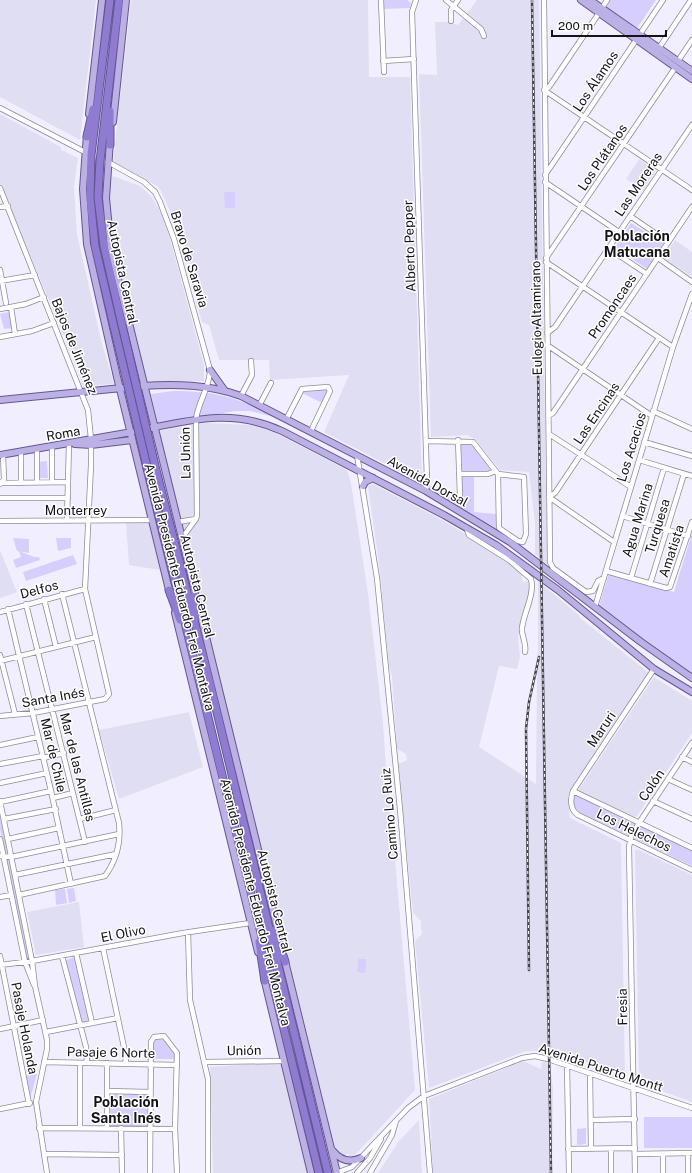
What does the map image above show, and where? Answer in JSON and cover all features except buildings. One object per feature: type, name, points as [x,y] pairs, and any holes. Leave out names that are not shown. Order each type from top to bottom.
[{"type":"highway","name":"Autopista Central","points":[[110,0],[90,166],[90,204],[95,246],[148,471],[319,1173]]},
{"type":"highway","name":"Autopista Central","points":[[118,0],[99,173],[99,209],[108,270],[263,901],[328,1173]]},
{"type":"highway","points":[[87,137],[102,72]]},
{"type":"highway","points":[[109,82],[110,145]]},
{"type":"highway","points":[[194,586],[201,648]]},
{"type":"highway","points":[[169,590],[192,650]]},
{"type":"highway","points":[[263,901],[285,962]]},
{"type":"highway","points":[[254,902],[265,980]]},
{"type":"main road","name":"Avenida Presidente Eduardo Frei Montalva","points":[[102,0],[85,152],[83,189],[85,232],[119,388],[311,1173]]},
{"type":"main road","name":"Avenida Presidente Eduardo Frei Montalva","points":[[126,0],[108,162],[106,198],[108,232],[135,351],[194,586],[337,1173]]},
{"type":"main road","points":[[581,0],[601,11],[677,64],[692,71]]},
{"type":"main road","points":[[590,0],[601,11]]},
{"type":"main road","points":[[638,37],[659,48],[692,79]]},
{"type":"main road","points":[[113,357],[116,351],[121,348],[128,347],[135,351]]},
{"type":"main road","points":[[210,370],[225,391]]},
{"type":"main road","name":"Avenida Dorsal","points":[[0,400],[82,391],[144,386],[180,385],[206,387],[241,396],[260,404],[426,491],[510,542],[654,652],[692,678]]},
{"type":"main road","name":"Avenida Dorsal","points":[[130,432],[196,419],[235,417],[260,422],[282,431],[466,527],[514,557],[593,617],[654,669],[692,692]]},
{"type":"main road","name":"Roma","points":[[1,455],[69,443],[91,442],[130,432]]},
{"type":"main road","points":[[91,442],[132,440]]},
{"type":"main road","points":[[362,486],[373,478]]},
{"type":"main road","points":[[593,617],[595,607]]},
{"type":"main road","points":[[332,1150],[344,1160],[352,1161],[361,1158]]},
{"type":"street","points":[[381,0],[384,72]]},
{"type":"street","name":"Alberto Pepper","points":[[416,0],[412,9],[426,441],[426,491]]},
{"type":"street","points":[[446,0],[481,29],[484,36]]},
{"type":"street","points":[[451,22],[451,11],[458,0]]},
{"type":"street","name":"Eulogio Altamirano","points":[[544,0],[550,562],[552,567],[586,592],[593,591],[598,581],[604,578]]},
{"type":"street","points":[[607,0],[549,87],[544,90],[692,190]]},
{"type":"street","name":"Los Álamos","points":[[545,175],[663,0]]},
{"type":"street","points":[[659,48],[691,0]]},
{"type":"street","name":"Los Plátanos","points":[[546,260],[692,40]]},
{"type":"street","points":[[383,61],[414,59]]},
{"type":"street","points":[[0,108],[85,152]]},
{"type":"street","name":"Las Moreras","points":[[547,333],[555,327],[692,125]]},
{"type":"street","name":"Bravo de Saravia","points":[[108,162],[144,182],[155,192],[160,202],[174,239],[210,370],[206,387]]},
{"type":"street","points":[[545,182],[619,232]]},
{"type":"street","name":"Bajos de Jiménez","points":[[0,188],[82,391],[88,410],[91,442],[85,589],[109,692],[108,696]]},
{"type":"street","points":[[0,207],[8,206]]},
{"type":"street","name":"Promoncaes","points":[[548,416],[553,413],[692,207]]},
{"type":"street","points":[[630,216],[668,242]]},
{"type":"street","points":[[608,248],[647,274]]},
{"type":"street","points":[[658,258],[692,282]]},
{"type":"street","points":[[546,260],[582,287],[673,348]]},
{"type":"street","points":[[0,270],[6,303]]},
{"type":"street","points":[[1,281],[35,274]]},
{"type":"street","name":"Los Acacios","points":[[595,607],[673,348],[692,294]]},
{"type":"street","points":[[0,309],[44,297]]},
{"type":"street","points":[[11,307],[15,334]]},
{"type":"street","points":[[0,337],[54,322]]},
{"type":"street","name":"Las Encinas","points":[[549,497],[556,493],[659,338]]},
{"type":"street","points":[[547,345],[622,395],[653,413],[692,429]]},
{"type":"street","points":[[241,396],[252,375],[251,361]]},
{"type":"street","points":[[260,404],[271,383]]},
{"type":"street","name":"La Unión","points":[[196,519],[196,419],[198,407],[206,387]]},
{"type":"street","points":[[287,418],[302,389],[328,387],[330,391],[311,431]]},
{"type":"street","points":[[549,434],[631,487]]},
{"type":"street","points":[[426,441],[458,440],[471,441],[476,444],[497,473],[500,528],[522,542],[525,540],[524,477],[497,473],[459,474]]},
{"type":"street","points":[[458,440],[460,496]]},
{"type":"street","points":[[644,442],[692,456]]},
{"type":"street","points":[[67,521],[69,443]]},
{"type":"street","points":[[52,446],[52,482]]},
{"type":"street","points":[[37,449],[38,482]]},
{"type":"street","points":[[21,452],[21,482]]},
{"type":"street","points":[[1,455],[4,479],[1,483]]},
{"type":"street","name":"Camino Lo Ruiz","points":[[357,455],[377,578],[400,809],[430,1173]]},
{"type":"street","points":[[639,460],[692,476]]},
{"type":"street","name":"Agua Marina","points":[[631,578],[664,468]]},
{"type":"street","name":"Turquesa","points":[[650,584],[684,474]]},
{"type":"street","points":[[1,483],[68,482]]},
{"type":"street","points":[[549,497],[614,542]]},
{"type":"street","points":[[0,498],[68,498]]},
{"type":"street","points":[[622,516],[688,536]]},
{"type":"street","points":[[178,522],[196,519]]},
{"type":"street","points":[[182,538],[196,519]]},
{"type":"street","name":"Monterrey","points":[[0,521],[152,520]]},
{"type":"street","name":"Amatista","points":[[650,584],[666,588],[670,587],[692,522]]},
{"type":"street","points":[[466,527],[469,535],[509,560],[530,579],[532,591],[522,632],[526,644],[526,652]]},
{"type":"street","points":[[606,571],[650,584]]},
{"type":"street","name":"Delfos","points":[[0,612],[85,589]]},
{"type":"street","points":[[19,894],[105,876],[111,868],[116,854],[119,834],[116,810],[62,594]]},
{"type":"street","points":[[44,599],[56,647]]},
{"type":"street","name":"Mar de las Antillas","points":[[26,604],[85,842]]},
{"type":"street","name":"Mar de Chile","points":[[8,609],[52,791],[71,884]]},
{"type":"street","points":[[15,714],[0,659],[38,652],[96,637]]},
{"type":"street","name":"Maruri","points":[[572,804],[573,791],[654,669]]},
{"type":"street","name":"Santa Inés","points":[[0,716],[33,713],[105,699],[108,696]]},
{"type":"street","points":[[0,745],[38,737]]},
{"type":"street","name":"Colón","points":[[630,841],[639,823],[692,743]]},
{"type":"street","points":[[0,764],[64,753]]},
{"type":"street","points":[[682,757],[692,762]]},
{"type":"street","points":[[0,783],[47,773]]},
{"type":"street","points":[[668,779],[692,790]]},
{"type":"street","points":[[47,1173],[36,1102],[47,1049],[46,1032],[35,986],[32,961],[0,802],[52,791]]},
{"type":"street","name":"Los Helechos","points":[[573,791],[692,848]]},
{"type":"street","points":[[53,798],[73,793]]},
{"type":"street","points":[[653,801],[692,819]]},
{"type":"street","name":"Los Helechos","points":[[572,804],[574,812],[578,815],[692,870]]},
{"type":"street","points":[[4,819],[56,809]]},
{"type":"street","points":[[80,819],[116,810]]},
{"type":"street","points":[[8,839],[59,828]]},
{"type":"street","points":[[2,855],[12,857],[119,834]]},
{"type":"street","points":[[0,839],[2,855],[25,962],[35,986]]},
{"type":"street","name":"Fresia","points":[[630,841],[636,1173]]},
{"type":"street","points":[[15,875],[116,854]]},
{"type":"street","points":[[0,897],[11,895]]},
{"type":"street","name":"El Olivo","points":[[1,965],[62,956],[188,932],[250,923]]},
{"type":"street","points":[[188,932],[190,1000],[205,1062],[208,1085],[208,1173]]},
{"type":"street","points":[[103,948],[125,1052],[126,1064]]},
{"type":"street","points":[[76,953],[92,1023]]},
{"type":"street","name":"Pasaje Holanda","points":[[0,956],[29,1104]]},
{"type":"street","points":[[62,956],[87,1050],[87,1063]]},
{"type":"street","points":[[46,1032],[118,1018]]},
{"type":"street","points":[[0,1029],[42,1020]]},
{"type":"street","points":[[150,1173],[151,1042],[154,1037],[158,1035],[164,1036],[177,1053],[175,1129],[177,1173]]},
{"type":"street","name":"Avenida Puerto Montt","points":[[337,1173],[352,1167],[408,1108],[424,1096],[529,1056],[538,1056],[692,1108]]},
{"type":"street","name":"Unión","points":[[205,1062],[284,1061]]},
{"type":"street","name":"Pasaje 6 Norte","points":[[44,1062],[177,1064]]},
{"type":"street","points":[[80,1063],[80,1128]]},
{"type":"street","points":[[107,1064],[107,1128]]},
{"type":"street","points":[[567,1066],[569,1173]]},
{"type":"street","points":[[590,1073],[591,1149]]},
{"type":"street","points":[[107,1091],[150,1092]]},
{"type":"street","points":[[0,1109],[36,1102]]},
{"type":"street","points":[[591,1120],[635,1119]]},
{"type":"street","points":[[370,1173],[392,1135],[396,1121]]},
{"type":"street","points":[[39,1128],[175,1129]]},
{"type":"street","points":[[122,1128],[122,1173]]},
{"type":"street","name":"Avenida Puerto Montt","points":[[357,1173],[370,1158],[382,1137]]},
{"type":"street","points":[[568,1149],[635,1148]]},
{"type":"street","points":[[611,1149],[611,1173]]},
{"type":"street","points":[[635,1154],[690,1153],[688,1173]]},
{"type":"street","points":[[44,1154],[122,1155]]},
{"type":"street","points":[[663,1154],[663,1173]]},
{"type":"shaded area","points":[[0,0],[96,0],[80,140],[0,97]]},
{"type":"shaded area","points":[[131,0],[368,0],[369,77],[410,77],[422,483],[324,432],[349,375],[270,380],[269,360],[219,360],[209,325],[202,322],[195,299],[201,298],[201,290],[198,290],[185,245],[184,230],[179,230],[159,187],[113,162]]},
{"type":"shaded area","points":[[384,0],[407,0],[411,3],[410,8],[384,9]]},
{"type":"shaded area","points":[[477,0],[539,0],[547,565],[535,554],[535,523],[529,472],[500,470],[475,439],[467,435],[431,437],[419,74],[437,75],[435,22],[448,22],[458,25]]},
{"type":"shaded area","points":[[610,0],[656,0],[637,28],[605,7]]},
{"type":"shaded area","points":[[0,114],[61,147],[61,150],[78,158],[74,187],[77,234],[101,340],[114,384],[83,386],[70,350],[0,184]]},
{"type":"shaded area","points":[[639,159],[656,170],[643,190],[626,179]]},
{"type":"shaded area","points":[[113,176],[140,186],[152,197],[160,211],[169,235],[204,365],[204,381],[146,382],[112,236],[110,197],[111,179]]},
{"type":"shaded area","points":[[224,192],[235,192],[235,208],[225,208]]},
{"type":"shaded area","points":[[631,223],[664,243],[647,269],[615,247]]},
{"type":"shaded area","points":[[675,240],[692,252],[692,277],[665,259],[664,256]]},
{"type":"shaded area","points":[[9,312],[13,328],[4,329],[0,314]]},
{"type":"shaded area","points":[[325,389],[328,391],[322,403],[302,393],[304,390]]},
{"type":"shaded area","points":[[173,391],[203,392],[227,397],[251,405],[278,418],[250,411],[235,411],[158,424],[151,394]]},
{"type":"shaded area","points":[[206,423],[253,425],[274,432],[347,470],[351,483],[368,593],[383,723],[386,766],[384,772],[387,775],[393,836],[415,1090],[356,1154],[352,1156],[349,1156],[348,1153],[344,1156],[342,1155],[335,1147],[158,431]]},
{"type":"shaded area","points":[[461,442],[476,447],[492,470],[474,473],[474,512],[496,514],[497,530],[442,496],[462,496]]},
{"type":"shaded area","points":[[47,461],[48,478],[38,478],[38,462]]},
{"type":"shaded area","points":[[373,484],[442,520],[497,553],[521,572],[523,582],[529,581],[529,592],[518,636],[520,657],[517,669],[499,666],[479,747],[536,784],[537,677],[535,669],[538,650],[538,581],[580,616],[579,617],[649,673],[568,794],[570,818],[621,843],[625,1077],[553,1050],[553,1054],[540,1051],[526,1051],[429,1088],[415,941],[422,934],[421,921],[413,913],[398,764],[407,760],[406,754],[397,749],[392,676],[389,666],[379,564],[368,486]]},
{"type":"shaded area","points":[[126,523],[149,523],[160,570],[129,565]]},
{"type":"shaded area","points":[[692,533],[692,674],[668,658],[599,606],[609,573],[674,592]]},
{"type":"shaded area","points":[[13,538],[29,539],[29,553],[17,551]]},
{"type":"shaded area","points":[[56,538],[71,538],[71,548],[58,551]]},
{"type":"shaded area","points":[[0,550],[17,592],[0,598]]},
{"type":"shaded area","points":[[19,551],[34,557],[39,557],[40,560],[16,568],[13,560],[21,557]]},
{"type":"shaded area","points":[[73,555],[77,564],[26,581],[23,572]]},
{"type":"shaded area","points":[[654,677],[692,701],[692,733],[637,816],[634,817],[579,791],[579,789]]},
{"type":"shaded area","points":[[189,712],[203,767],[119,799],[99,730]]},
{"type":"shaded area","points":[[575,794],[692,850],[692,866],[577,811],[572,803]]},
{"type":"shaded area","points":[[0,815],[30,959],[27,959],[0,829]]},
{"type":"shaded area","points":[[637,849],[692,875],[692,1102],[639,1083],[635,850]]},
{"type":"shaded area","points":[[74,888],[76,901],[69,903],[67,889]]},
{"type":"shaded area","points":[[65,889],[67,903],[56,905],[55,890]]},
{"type":"shaded area","points":[[79,902],[84,947],[36,955],[27,912]]},
{"type":"shaded area","points":[[75,957],[89,1021],[82,1023],[66,960]]},
{"type":"shaded area","points":[[358,959],[366,959],[365,973],[357,972]]},
{"type":"shaded area","points":[[156,1038],[164,1038],[175,1052],[175,1059],[152,1059],[152,1041]]},
{"type":"shaded area","points":[[523,1061],[541,1069],[542,1062],[550,1063],[553,1089],[552,1173],[433,1173],[429,1099]]},
{"type":"shaded area","points":[[280,1062],[307,1173],[213,1173],[210,1067]]},
{"type":"shaded area","points":[[37,1074],[30,1099],[26,1075]]},
{"type":"shaded area","points":[[109,1093],[147,1094],[147,1127],[108,1127]]},
{"type":"shaded area","points":[[644,1117],[692,1117],[692,1148],[644,1148]]},
{"type":"shaded area","points":[[419,1120],[422,1173],[378,1173],[399,1141]]},
{"type":"shaded area","points":[[586,1128],[586,1144],[577,1145],[577,1129]]},
{"type":"railway","points":[[532,0],[551,1173]]},
{"type":"railway","points":[[529,970],[526,729],[529,702],[539,657]]},
{"type":"district","name":"Población Matucana","points":[[637,244]]},
{"type":"district","name":"Población Santa Inés","points":[[126,1110]]}]
